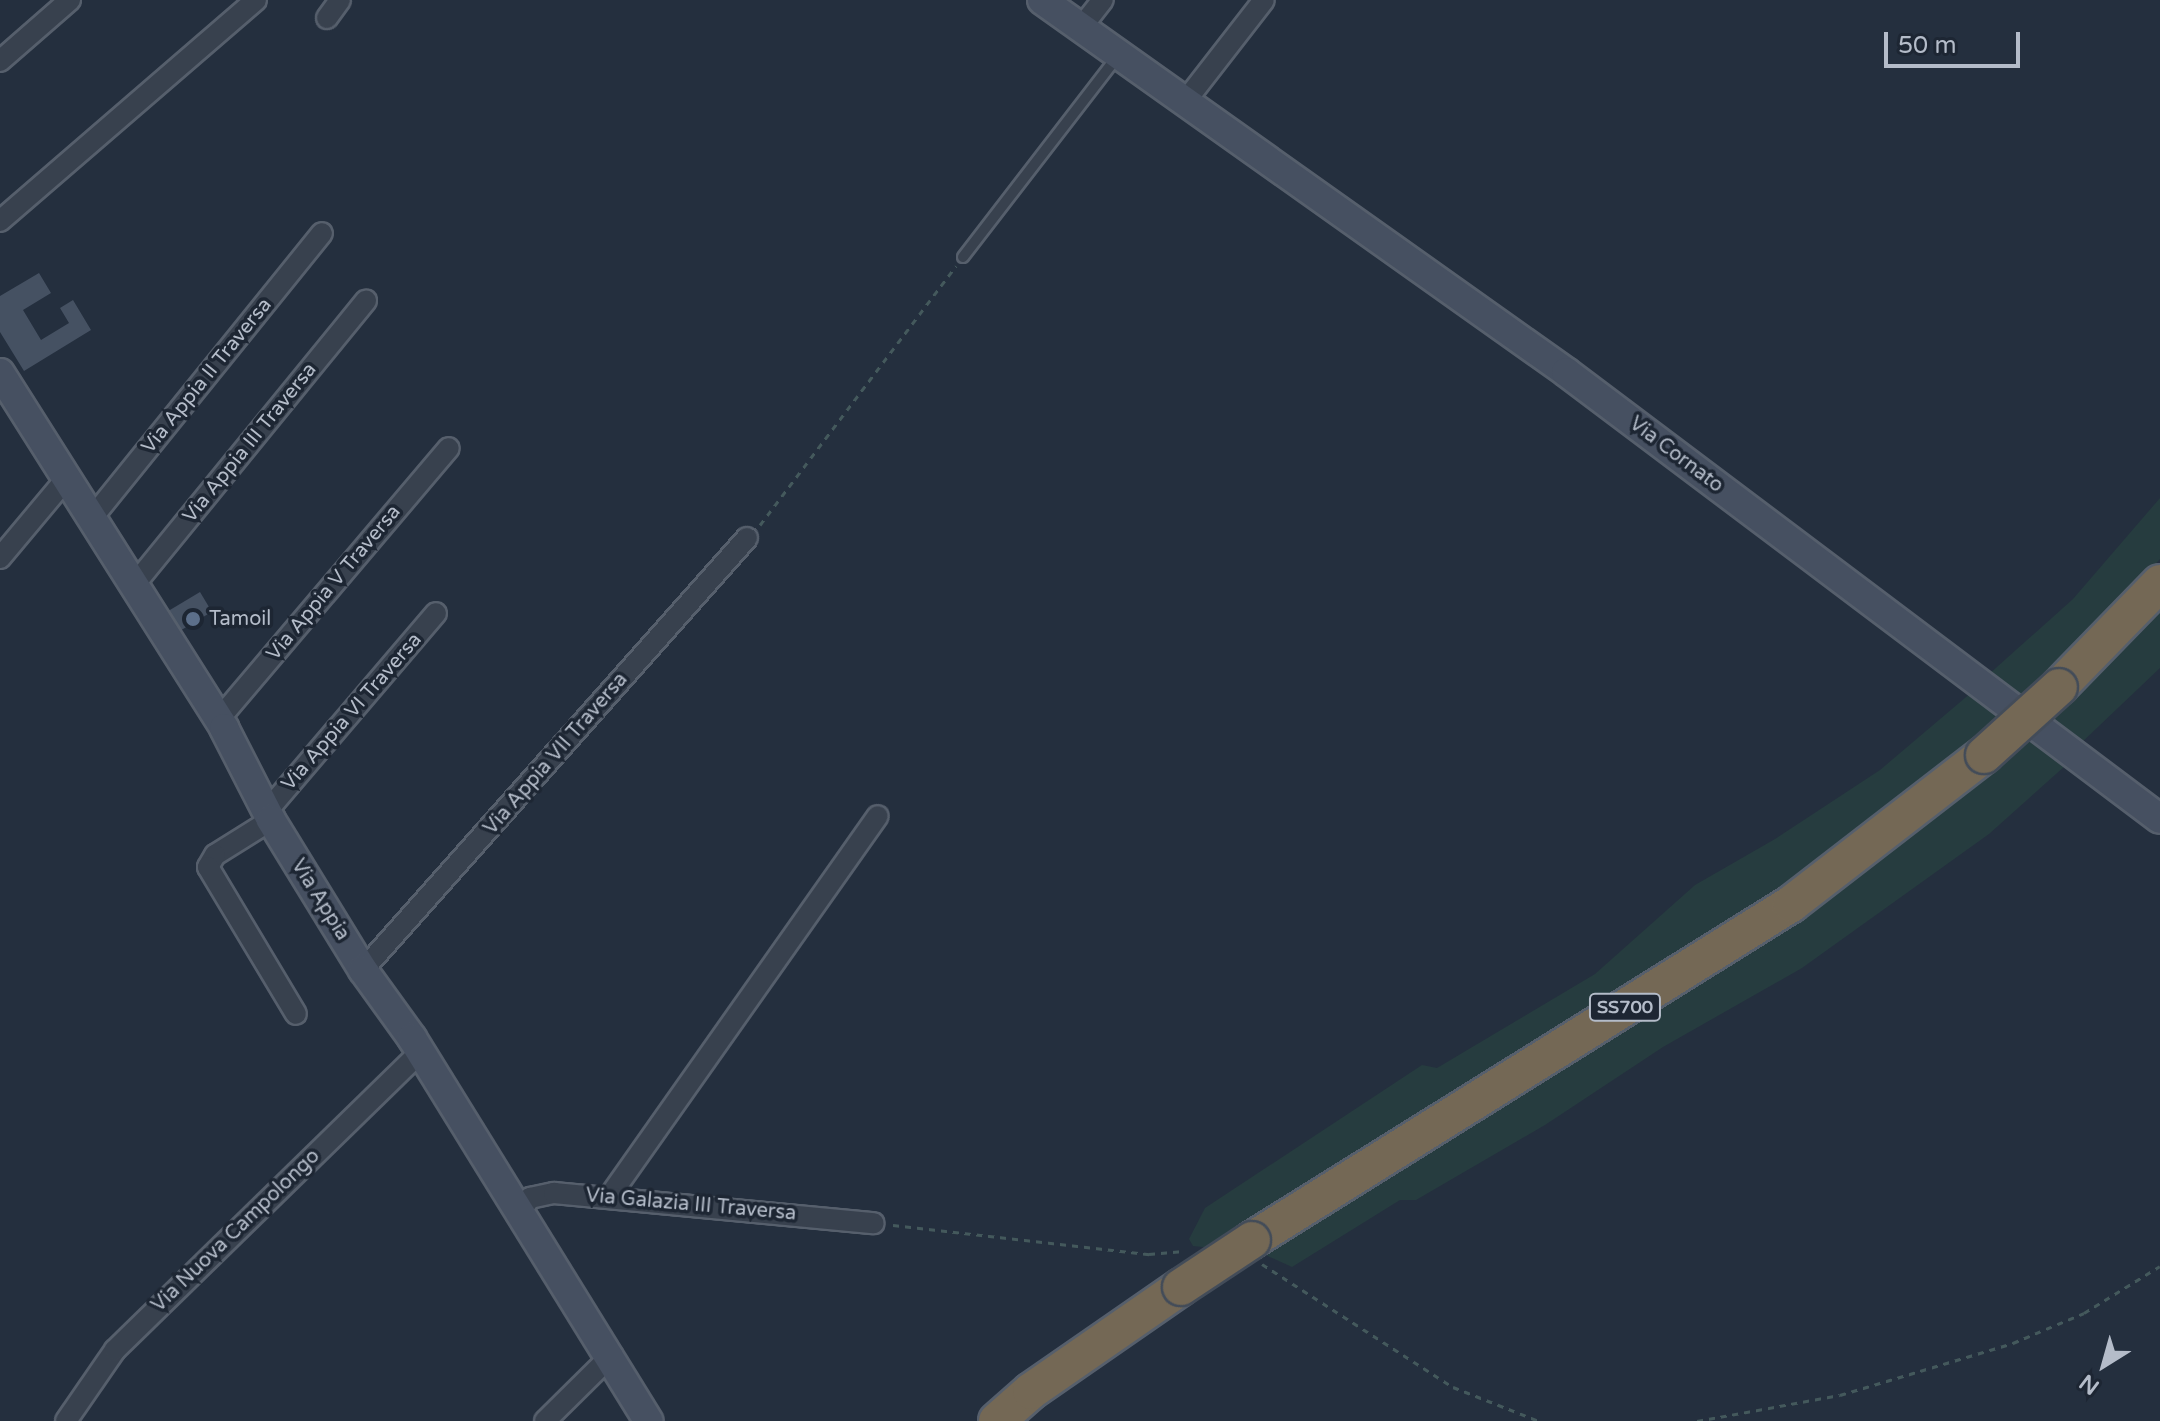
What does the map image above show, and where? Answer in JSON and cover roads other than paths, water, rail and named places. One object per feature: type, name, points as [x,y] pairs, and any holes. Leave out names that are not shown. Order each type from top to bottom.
[{"type":"highway","name":"SS700","points":[[997,1421],[1031,1391],[1252,1240],[1791,904],[1984,755],[2059,687],[2160,583]]},
{"type":"street","points":[[0,61],[70,0]]},
{"type":"street","points":[[0,221],[256,0]]},
{"type":"street","points":[[327,18],[340,0]]},
{"type":"street","name":"Via Cornato","points":[[1042,0],[1117,57],[1566,372],[2160,819]]},
{"type":"street","points":[[1080,29],[1103,0]]},
{"type":"street","points":[[1184,103],[1264,0]]},
{"type":"street","name":"Via Appia II Traversa","points":[[92,518],[322,233]]},
{"type":"street","name":"Via Appia III Traversa","points":[[134,585],[366,301]]},
{"type":"street","name":"Via Appia","points":[[0,373],[219,719],[269,815],[363,970],[420,1052],[518,1215],[612,1355],[649,1421]]},
{"type":"street","name":"Via Appia V Traversa","points":[[219,719],[449,448]]},
{"type":"street","points":[[0,558],[66,479]]},
{"type":"street","name":"Via Appia VII Traversa","points":[[363,970],[747,538]]},
{"type":"street","name":"Via Appia VI Traversa","points":[[296,1014],[208,867],[215,855],[269,815],[436,613]]},
{"type":"street","points":[[609,1197],[878,816]]},
{"type":"street","name":"Via Nuova Campolongo","points":[[66,1421],[115,1350],[420,1052]]},
{"type":"street","name":"Via Galazia III Traversa","points":[[518,1215],[530,1198],[554,1193],[874,1223]]},
{"type":"street","points":[[545,1421],[612,1355]]},
{"type":"lane","points":[[963,257],[1117,57]]},
{"type":"place","name":"Tamoil","points":[[193,619]]}]
